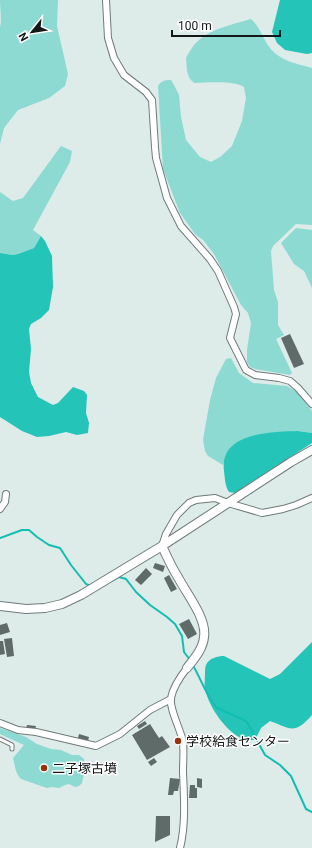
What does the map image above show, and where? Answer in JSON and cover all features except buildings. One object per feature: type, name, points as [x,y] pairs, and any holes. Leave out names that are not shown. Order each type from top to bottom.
[{"type":"street","points":[[106,0],[108,38],[114,58],[124,75],[146,92],[152,100],[156,158],[167,198],[181,226],[210,259],[218,271],[236,314],[230,338],[246,370],[255,375],[290,381],[312,404]]},
{"type":"street","points":[[0,606],[26,609],[45,608],[62,604],[81,595],[162,546],[291,462],[312,450]]},
{"type":"street","points":[[0,509],[5,502],[6,494]]},
{"type":"street","points":[[180,848],[183,836],[184,811],[183,741],[170,699],[178,680],[200,650],[205,631],[202,619],[162,546],[166,534],[177,515],[189,503],[196,500],[215,498],[262,513],[283,509],[312,498]]},
{"type":"street","points":[[0,724],[18,730],[36,732],[96,746],[120,734],[150,710],[170,699]]},
{"type":"lane","points":[[0,739],[12,745],[12,749]]},
{"type":"shaded area","points":[[0,0],[58,0],[57,26],[68,74],[65,86],[49,98],[18,110],[4,128],[0,144],[1,18]]},
{"type":"shaded area","points":[[280,0],[312,0],[312,53],[307,54],[285,50],[277,43],[272,32]]},
{"type":"shaded area","points":[[251,19],[274,52],[284,59],[312,68],[312,225],[296,224],[273,246],[271,251],[274,290],[278,302],[278,325],[284,335],[276,339],[292,373],[290,375],[250,367],[247,362],[247,350],[251,323],[248,313],[241,305],[214,254],[203,240],[195,234],[180,213],[163,169],[158,86],[165,81],[171,80],[179,95],[181,117],[186,140],[200,157],[211,162],[220,157],[232,146],[242,121],[246,98],[244,87],[233,83],[194,83],[188,75],[186,58],[194,45],[206,35],[220,28]]},
{"type":"shaded area","points":[[61,146],[72,151],[70,162],[33,230],[41,236],[34,248],[13,255],[0,253],[0,192],[13,201],[23,198]]},
{"type":"shaded area","points":[[296,228],[312,230],[312,288],[304,271],[294,264],[281,243]]},
{"type":"shaded area","points":[[41,236],[52,256],[53,287],[49,310],[41,318],[31,324],[29,329],[31,349],[29,372],[31,383],[38,397],[53,405],[58,403],[73,387],[84,391],[87,395],[86,413],[89,423],[88,433],[77,435],[66,432],[37,437],[22,431],[0,417],[0,253],[13,255],[34,248]]},
{"type":"shaded area","points":[[231,358],[239,373],[253,383],[287,386],[297,392],[312,411],[312,433],[298,431],[226,454],[223,465],[208,456],[205,451],[203,440],[210,400],[216,378],[226,359]]},
{"type":"shaded area","points":[[298,431],[312,433],[312,443],[235,493],[229,492],[226,485],[224,471],[225,458],[230,448],[238,441],[261,434]]},
{"type":"shaded area","points":[[312,642],[312,715],[297,728],[288,728],[270,721],[261,728],[255,740],[243,739],[230,731],[214,711],[207,696],[205,689],[205,668],[207,663],[214,658],[224,656],[270,679],[280,674]]},
{"type":"shaded area","points":[[0,728],[26,737],[37,744],[51,749],[61,750],[72,755],[79,755],[84,759],[82,783],[75,787],[69,784],[59,788],[47,788],[21,779],[16,772],[13,758],[24,745],[0,734]]},
{"type":"waterway","points":[[0,538],[22,530],[29,530],[49,545],[60,548],[86,584],[91,586]]},
{"type":"waterway","points":[[110,582],[119,577],[126,579],[136,592],[150,605],[175,624],[182,636],[184,652],[190,660]]},
{"type":"waterway","points":[[192,664],[217,708],[247,722],[265,755],[280,765],[291,776],[306,809],[312,812]]},
{"type":"place","name":"学校給食センター","points":[[178,741]]},
{"type":"place","name":"二子塚古墳","points":[[44,768]]}]
